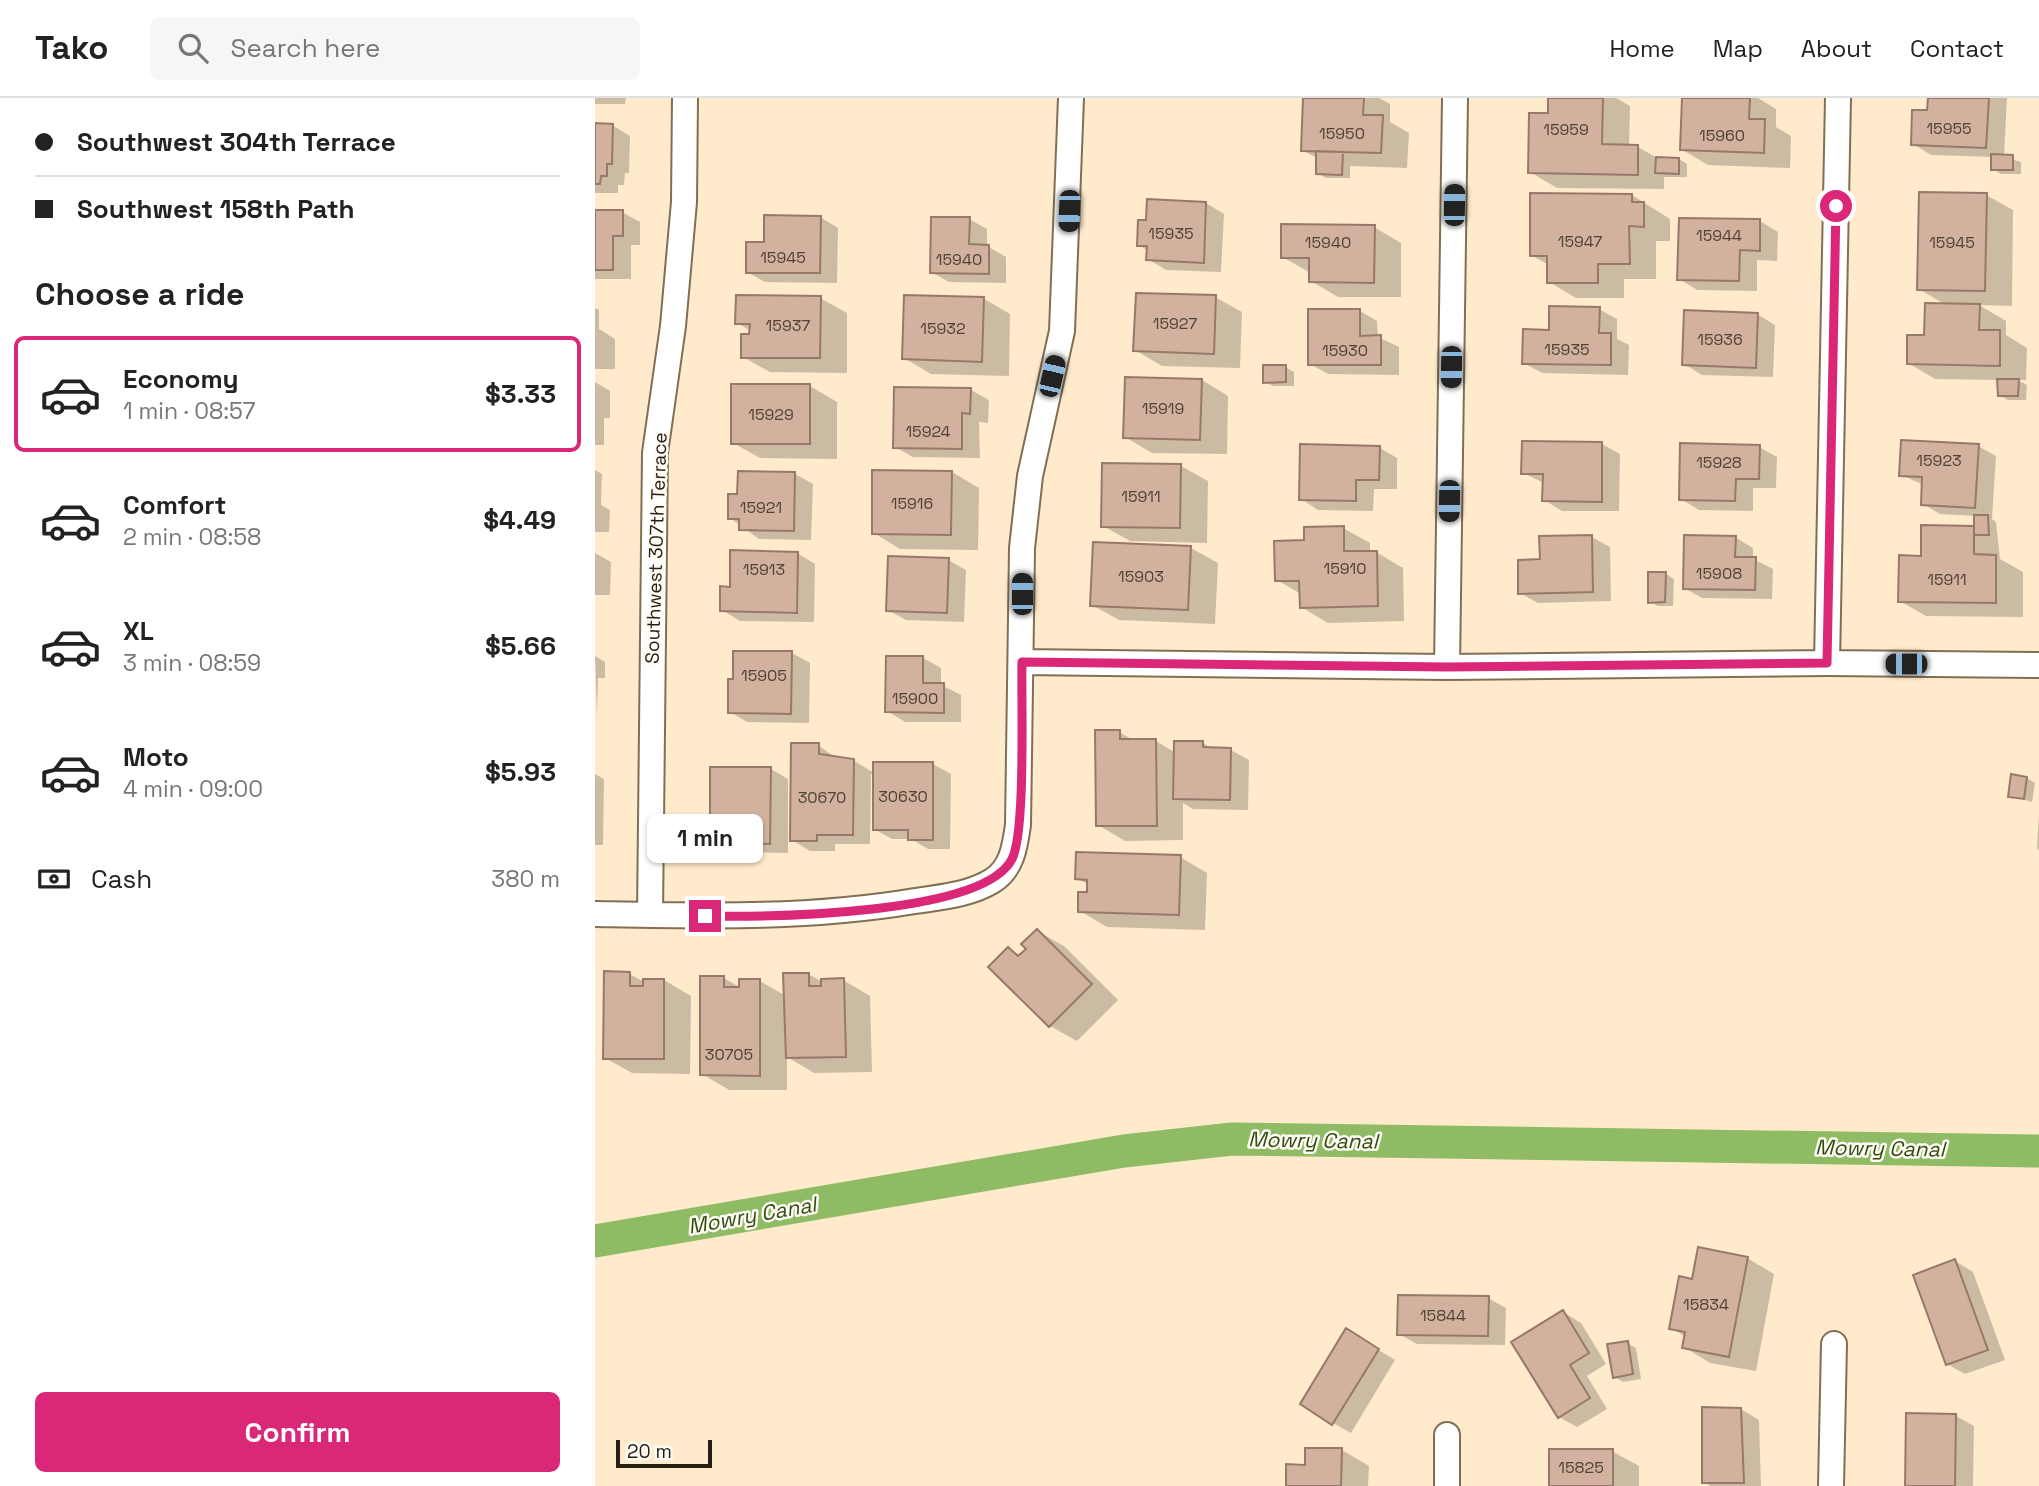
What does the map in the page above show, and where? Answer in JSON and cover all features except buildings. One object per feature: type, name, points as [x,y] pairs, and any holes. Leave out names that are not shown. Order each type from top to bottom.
[{"type":"street","name":"Southwest 307th Terrace","points":[[650,915],[655,453],[673,326],[684,202],[685,98]]},
{"type":"street","points":[[595,914],[761,917],[864,910],[962,894],[994,880],[1012,858],[1018,825],[1022,548],[1030,477],[1062,331],[1072,98]]},
{"type":"street","points":[[1447,667],[1455,98]]},
{"type":"street","points":[[1827,663],[1838,98]]},
{"type":"street","points":[[1022,662],[1447,667],[1827,663],[2039,665]]},
{"type":"street","points":[[1831,1486],[1834,1344]]},
{"type":"street","points":[[1447,1435],[1447,1486]]},
{"type":"waterway","name":"Mowry Canal","points":[[595,1241],[1124,1151],[1232,1139],[2039,1151]]},
{"type":"route","points":[[705,916],[761,917],[864,910],[962,894],[994,880],[1012,858],[1018,825],[1022,662],[1447,667],[1827,663],[1836,206]]}]
